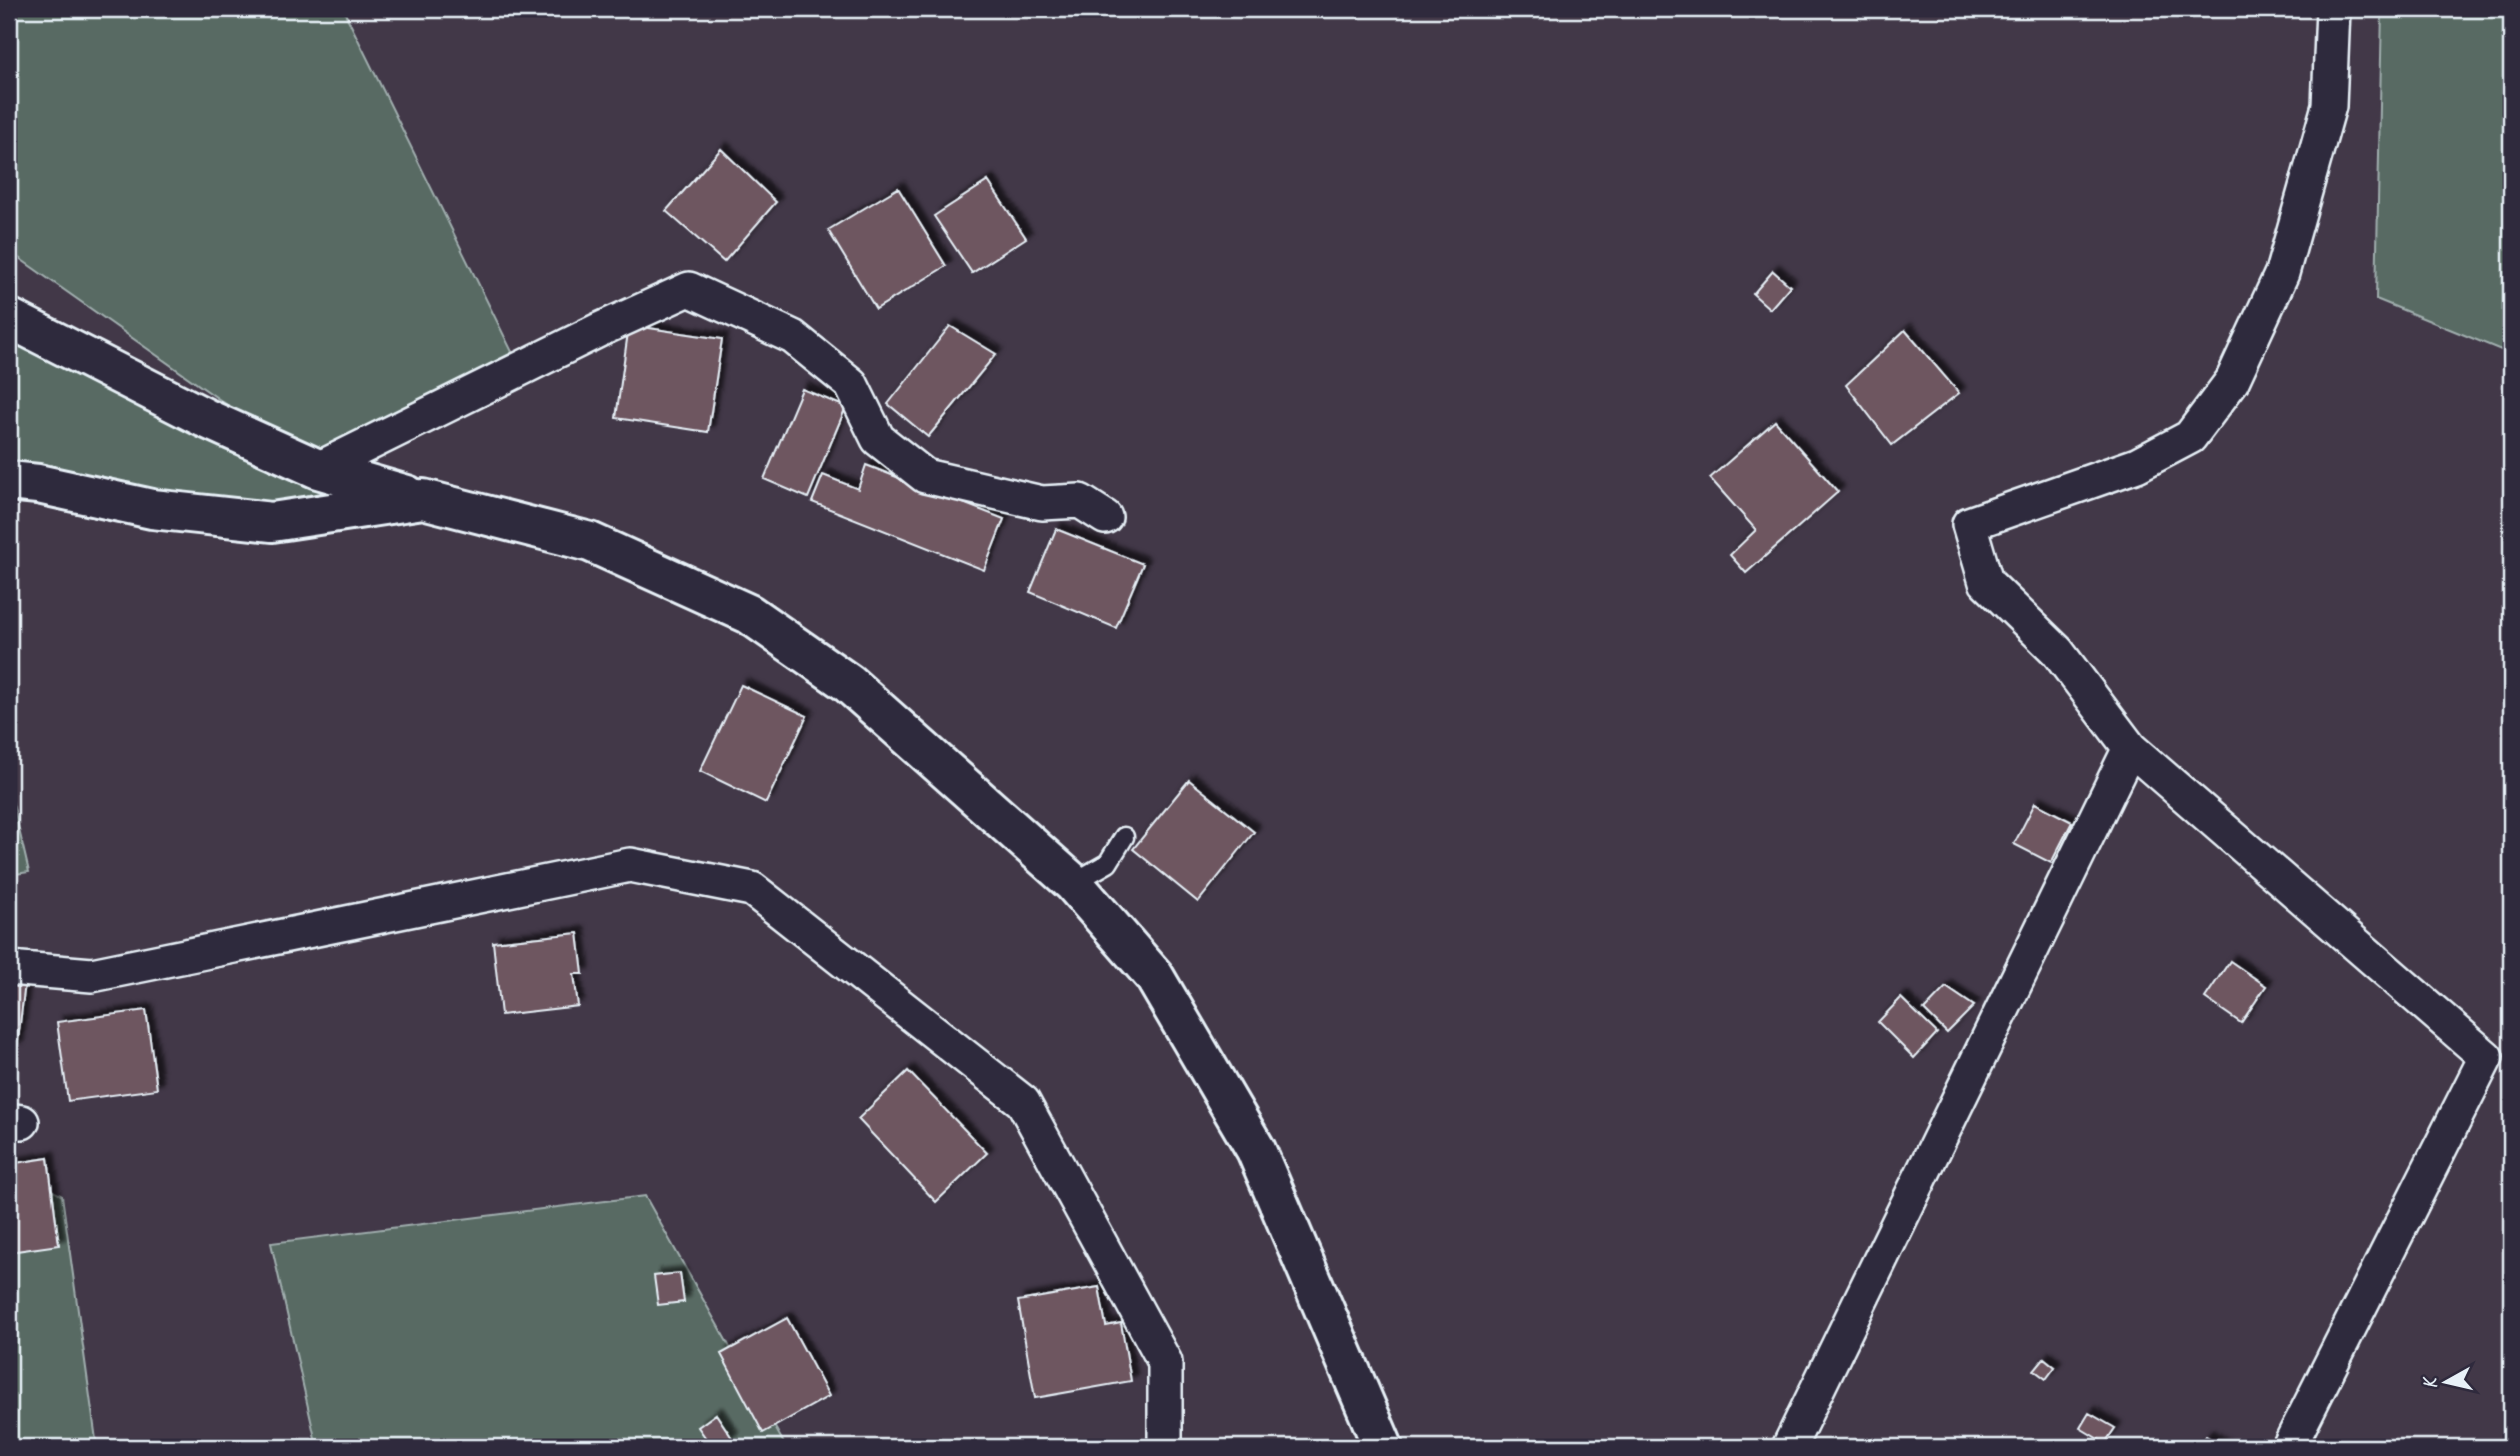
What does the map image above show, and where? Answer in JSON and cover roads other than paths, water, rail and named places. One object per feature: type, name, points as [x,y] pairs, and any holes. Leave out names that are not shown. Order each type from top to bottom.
[{"type":"street","points":[[2289,1447],[2486,1057],[2130,748],[2057,651],[1986,582],[1969,524],[2148,460],[2190,437],[2232,381],[2282,273],[2329,106],[2333,9]]},
{"type":"street","points":[[318,469],[599,330],[689,289],[793,337],[851,384],[878,439],[925,476],[1042,503],[1080,501],[1105,517]]},
{"type":"street","points":[[9,318],[205,418],[318,469],[590,542],[750,614],[848,682],[1073,883],[1154,976],[1256,1150],[1383,1447]]},
{"type":"street","points":[[9,481],[38,484],[152,509],[272,522],[423,499]]},
{"type":"street","points":[[1789,1447],[2130,748]]},
{"type":"street","points":[[9,968],[92,975],[630,865],[752,889],[1023,1102],[1165,1362],[1165,1447]]},
{"type":"lane","points":[[1073,883],[1108,863],[1124,837]]}]
